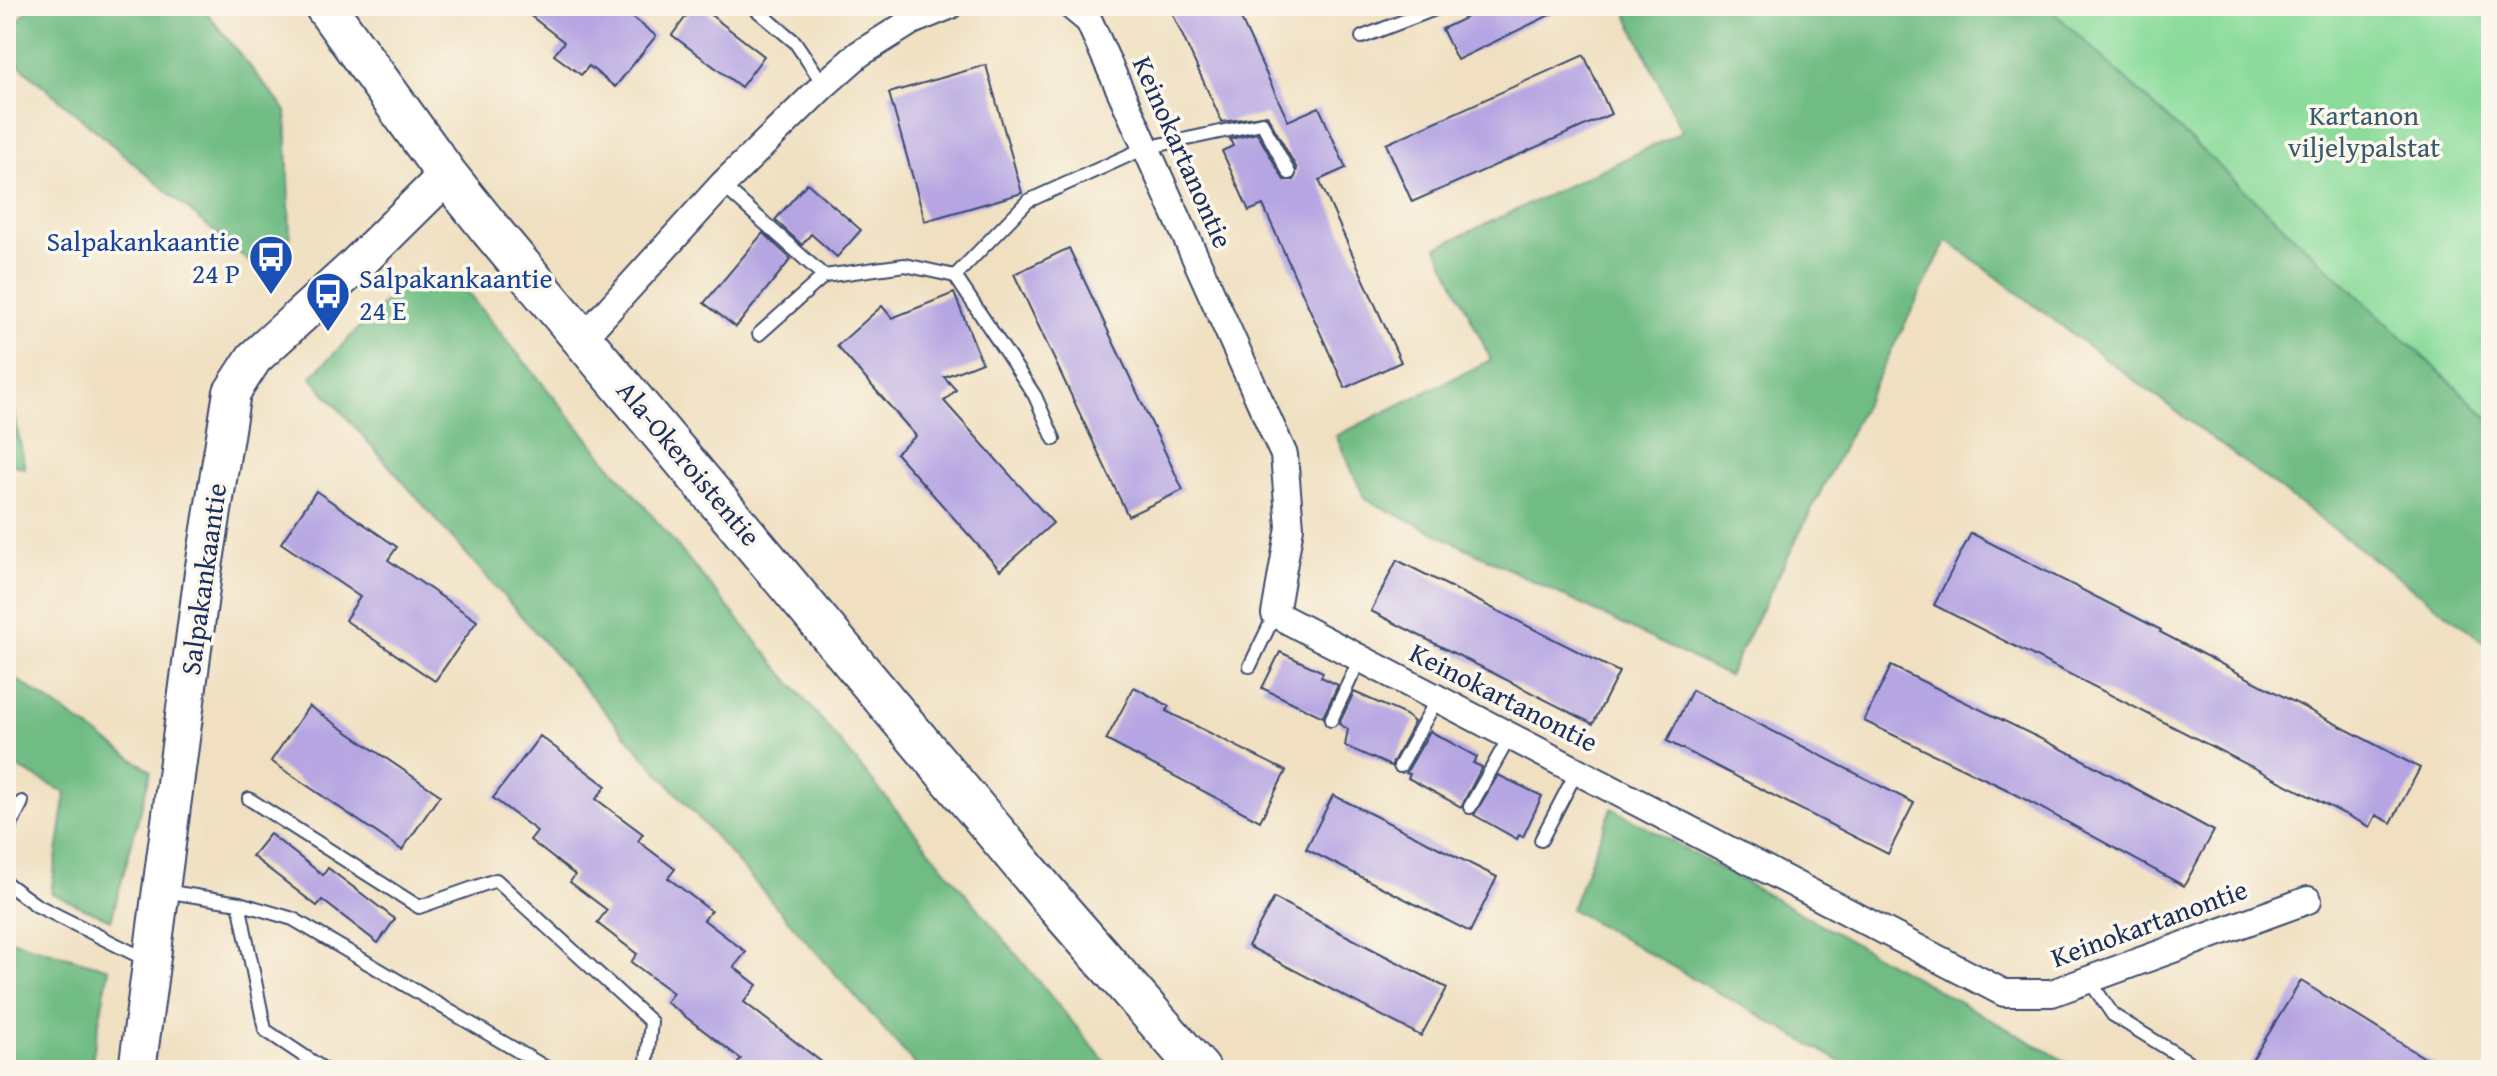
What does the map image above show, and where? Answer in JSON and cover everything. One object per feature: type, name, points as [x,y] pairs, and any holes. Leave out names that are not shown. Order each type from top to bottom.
[{"type":"main road","name":"Ala-Okeroistentie","points":[[325,6],[447,175],[1063,913],[1200,1070]]},
{"type":"main road","name":"Ala-Okeroistentie","points":[[1063,913],[1176,1070]]},
{"type":"street","points":[[583,338],[722,185],[824,85],[859,54],[912,21],[949,6]]},
{"type":"street","name":"Keinokartanontie","points":[[1071,6],[1089,21],[1284,455],[1290,527],[1275,614],[2004,993],[2052,993],[2308,900]]},
{"type":"street","name":"Salpakankaantie","points":[[137,1070],[220,452],[232,392],[254,358],[353,268],[447,175]]},
{"type":"lane","points":[[752,6],[795,42],[824,85]]},
{"type":"lane","points":[[1362,37],[1443,6]]},
{"type":"lane","points":[[955,276],[1028,201],[1145,148],[1262,123],[1289,173]]},
{"type":"lane","points":[[722,185],[824,276]]},
{"type":"lane","points":[[759,334],[824,276],[905,265],[955,276],[1035,396],[1054,439]]},
{"type":"lane","points":[[1250,666],[1275,614]]},
{"type":"lane","points":[[1331,720],[1360,659]]},
{"type":"lane","points":[[1400,766],[1437,699]]},
{"type":"lane","points":[[1470,807],[1510,736]]},
{"type":"lane","points":[[1541,840],[1577,771]]},
{"type":"lane","points":[[249,799],[419,907],[496,880],[651,1022],[646,1070]]},
{"type":"lane","points":[[6,836],[22,802]]},
{"type":"lane","points":[[6,883],[36,905],[152,963]]},
{"type":"lane","points":[[161,891],[239,903],[293,919],[550,1070]]},
{"type":"lane","points":[[239,903],[265,1030],[325,1070]]},
{"type":"lane","points":[[2089,980],[2113,1015],[2202,1070]]},
{"type":"green space","points":[[30,6],[201,6],[286,111],[290,238],[259,270],[6,54],[6,38]]},
{"type":"green space","points":[[1623,6],[2047,6],[2491,420],[2491,647],[1947,240],[1728,676],[1365,499],[1336,436],[1491,360],[1437,247],[1682,132]]},
{"type":"green space","name":"Kartanon viljelypalstat","points":[[2047,6],[2491,6],[2491,420],[2046,7]]},
{"type":"green space","points":[[413,273],[465,290],[1112,1070],[920,1070],[311,377]]},
{"type":"green space","points":[[6,406],[13,408],[25,468],[6,462]]},
{"type":"green space","points":[[6,672],[151,771],[111,920],[51,893],[66,793],[6,761]]},
{"type":"green space","points":[[1612,808],[2081,1070],[1855,1070],[1571,909]]},
{"type":"green space","points":[[6,939],[109,969],[90,1070],[6,1070]]},
{"type":"building","points":[[518,6],[618,6],[656,36],[615,87],[589,66],[581,75],[554,55],[564,42]]},
{"type":"building","points":[[694,6],[699,6],[764,56],[741,87],[672,35]]},
{"type":"building","points":[[1169,6],[1235,6],[1288,121],[1319,107],[1346,168],[1319,180],[1401,362],[1345,388],[1263,205],[1249,211],[1222,151],[1233,146],[1230,139],[1257,133],[1284,180],[1294,180],[1297,169],[1267,115],[1222,122]]},
{"type":"building","points":[[1490,6],[1568,6],[1457,60],[1442,29]]},
{"type":"building","points":[[1584,55],[1611,114],[1412,202],[1386,144]]},
{"type":"building","points":[[986,65],[1022,193],[925,221],[889,93]]},
{"type":"building","points":[[807,183],[861,230],[837,257],[811,234],[802,245],[775,220]]},
{"type":"building","points":[[763,233],[791,259],[736,327],[704,303]]},
{"type":"building","points":[[1069,248],[1183,490],[1128,516],[1014,274]]},
{"type":"building","points":[[954,293],[982,362],[944,377],[956,390],[944,401],[1053,523],[1000,570],[896,453],[916,436],[837,346],[882,306],[892,318]]},
{"type":"building","points":[[316,491],[397,547],[388,560],[477,621],[435,681],[345,620],[360,597],[281,543]]},
{"type":"building","points":[[1971,533],[2420,768],[2391,823],[2376,815],[2370,827],[1934,605]]},
{"type":"building","points":[[1397,560],[1619,672],[1593,724],[1371,611]]},
{"type":"building","points":[[1280,652],[1323,672],[1321,677],[1338,685],[1323,717],[1262,688]]},
{"type":"building","points":[[1891,666],[2074,755],[2214,831],[2184,886],[2008,790],[1864,721]]},
{"type":"building","points":[[1134,687],[1169,706],[1166,711],[1286,771],[1260,821],[1106,740]]},
{"type":"building","points":[[1692,690],[1914,803],[1888,854],[1667,741]]},
{"type":"building","points":[[1354,692],[1406,715],[1414,722],[1391,766],[1345,746],[1348,729],[1339,724]]},
{"type":"building","points":[[309,706],[440,795],[402,850],[271,761]]},
{"type":"building","points":[[1430,731],[1477,757],[1473,763],[1482,767],[1461,807],[1408,778],[1410,774],[1406,773]]},
{"type":"building","points":[[540,736],[606,786],[596,799],[643,834],[638,841],[675,869],[668,878],[711,911],[704,920],[746,952],[734,967],[757,985],[744,1002],[832,1070],[733,1070],[741,1059],[666,1002],[673,993],[631,962],[637,954],[597,923],[607,910],[570,882],[575,875],[530,840],[537,831],[493,798]]},
{"type":"building","points":[[1498,775],[1542,796],[1523,837],[1519,835],[1517,839],[1474,815]]},
{"type":"building","points":[[1333,795],[1497,877],[1470,932],[1306,849]]},
{"type":"building","points":[[270,834],[323,875],[328,868],[395,919],[378,943],[322,900],[317,906],[252,856]]},
{"type":"building","points":[[1274,898],[1447,988],[1421,1036],[1248,946]]},
{"type":"building","points":[[2301,981],[2444,1070],[2246,1070]]},
{"type":"place","name":"Salpakankaantie 24 P","points":[[271,296]]},
{"type":"place","name":"Salpakankaantie 24 E","points":[[328,333]]}]
